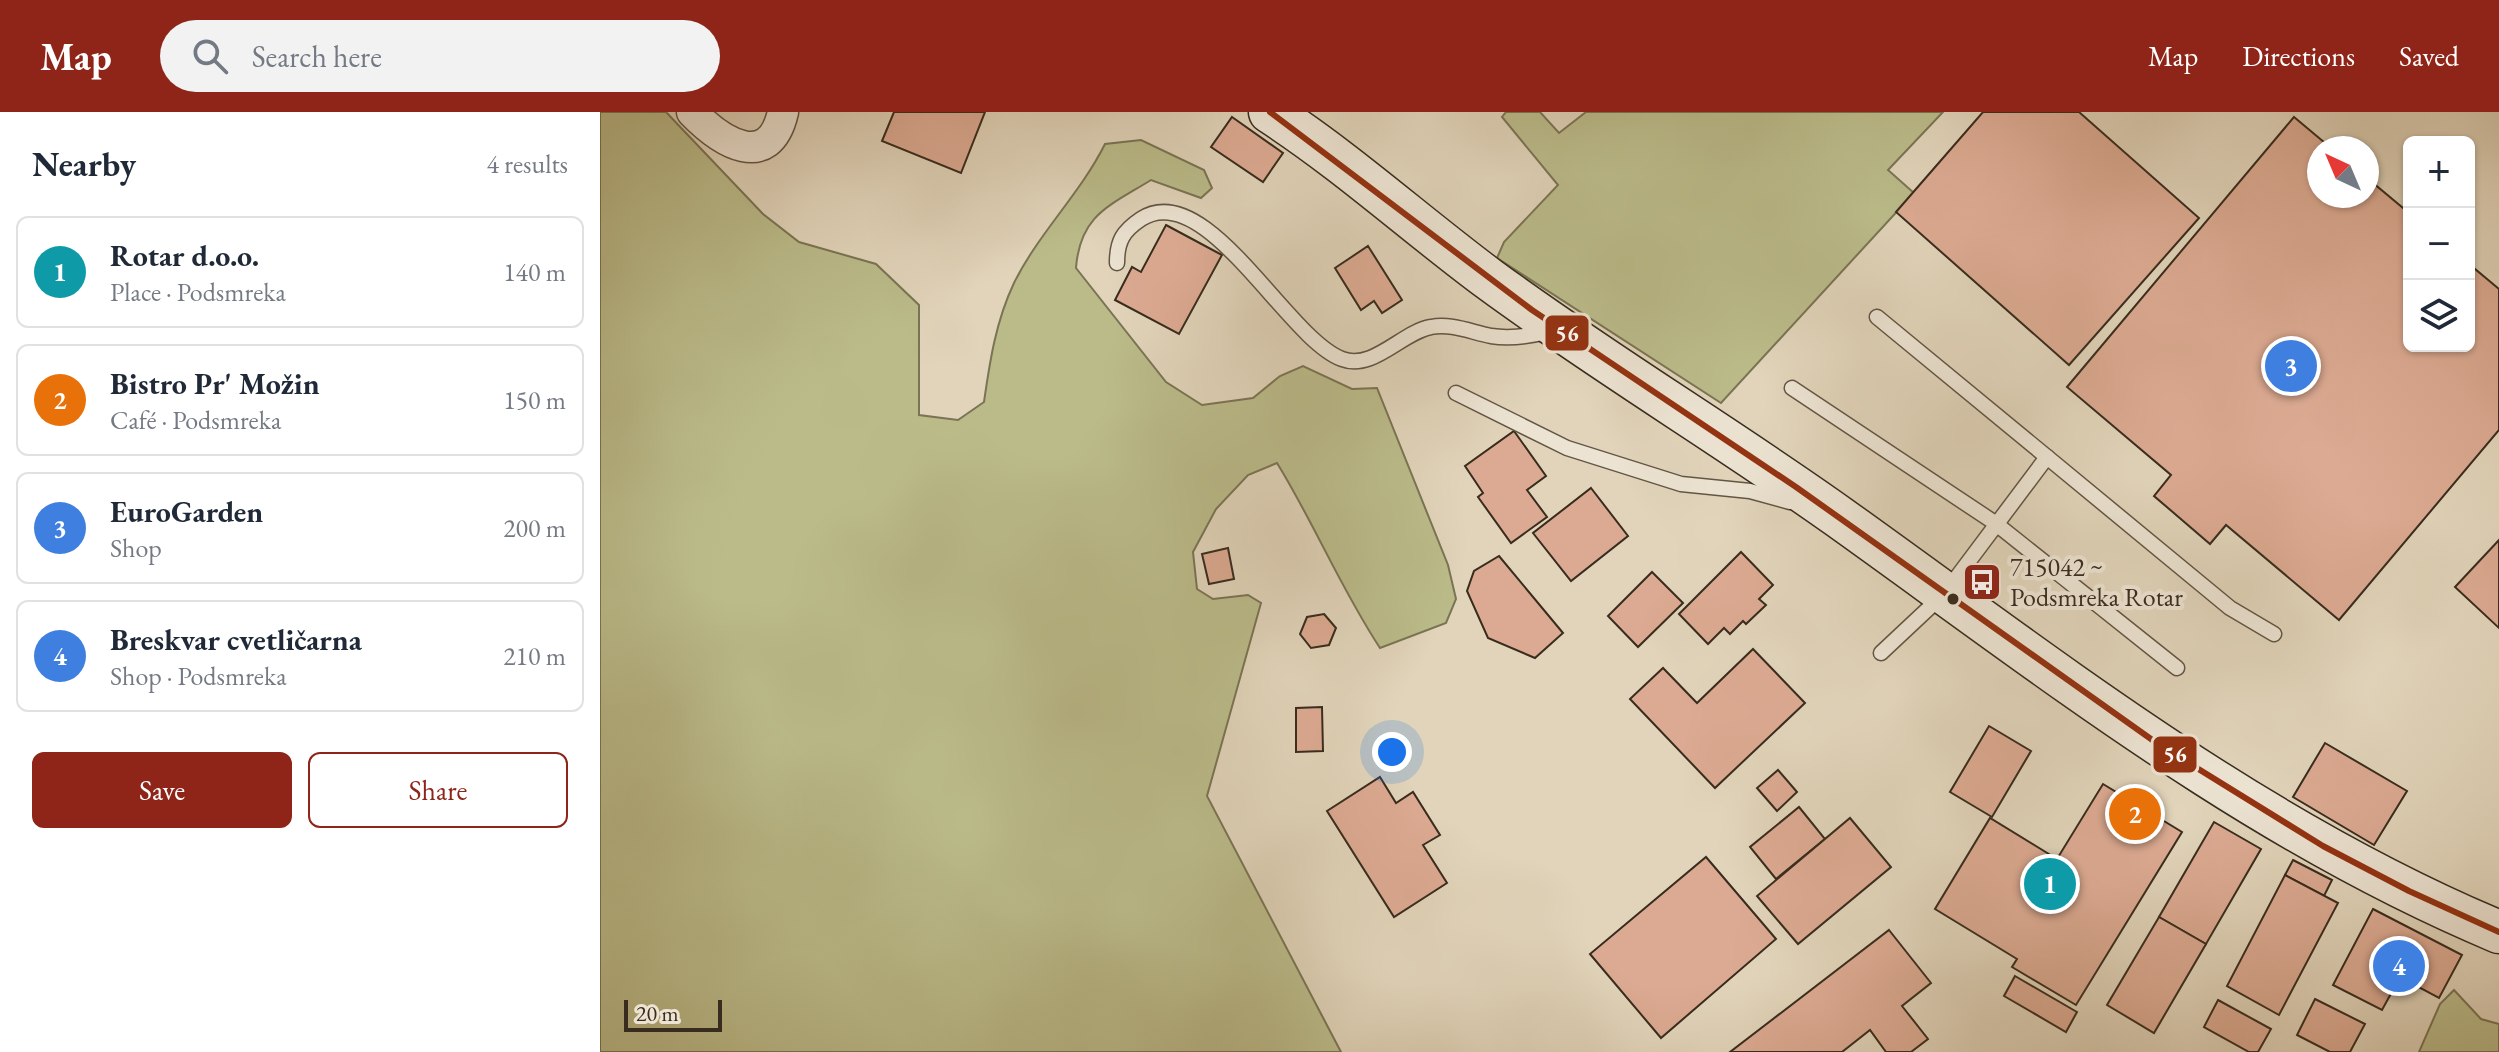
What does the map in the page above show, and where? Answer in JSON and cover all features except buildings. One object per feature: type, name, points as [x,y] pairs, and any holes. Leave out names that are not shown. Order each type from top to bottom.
[{"type":"street","points":[[692,112],[720,136],[742,148],[763,146],[779,130],[783,112]]},
{"type":"street","points":[[1270,112],[1319,144],[1486,276],[1559,329],[1833,513],[2138,733],[2253,808],[2421,899],[2499,932]]},
{"type":"lane","points":[[1117,263],[1117,244],[1128,227],[1152,212],[1176,212],[1223,242],[1312,341],[1346,361],[1365,360],[1430,327],[1452,326],[1494,336],[1527,337],[1559,329]]},
{"type":"lane","points":[[1877,317],[2230,608],[2274,634]]},
{"type":"lane","points":[[1792,388],[1995,523],[2177,668]]},
{"type":"lane","points":[[1456,393],[1567,448],[1681,484],[1750,491],[1833,513]]},
{"type":"lane","points":[[1881,653],[1945,593],[2047,457]]},
{"type":"green space","points":[[600,112],[666,112],[763,214],[799,242],[876,264],[919,305],[919,415],[958,420],[984,402],[998,326],[1024,265],[1084,180],[1105,144],[1141,140],[1204,170],[1212,188],[1201,198],[1151,180],[1110,205],[1090,224],[1079,250],[1076,268],[1166,382],[1202,405],[1253,398],[1280,376],[1303,366],[1352,389],[1377,388],[1448,565],[1456,599],[1446,623],[1380,648],[1277,463],[1248,475],[1216,509],[1193,552],[1197,589],[1213,599],[1248,595],[1261,603],[1207,796],[1341,1052],[600,1052]]},
{"type":"green space","points":[[1506,112],[1540,112],[1559,133],[1586,112],[1943,112],[1888,170],[1914,193],[1721,403],[1497,258],[1504,242],[1558,185],[1502,117]]},
{"type":"green space","points":[[2454,990],[2481,1019],[2499,1024],[2499,1052],[2419,1052],[2440,1004]]},
{"type":"transit line","name":"56","points":[[1270,112],[1532,310],[1796,487],[2158,744],[2323,846],[2409,891],[2499,932]]},
{"type":"place","name":"EuroGarden","points":[[2291,366]]},
{"type":"place","name":"715042 ~ Podsmreka Rotar","points":[[1982,582]]},
{"type":"place","name":"Bistro Pr' Možin","points":[[2135,814]]},
{"type":"place","name":"Rotar d.o.o.","points":[[2050,884]]},
{"type":"place","name":"Breskvar cvetličarna","points":[[2399,966]]}]
